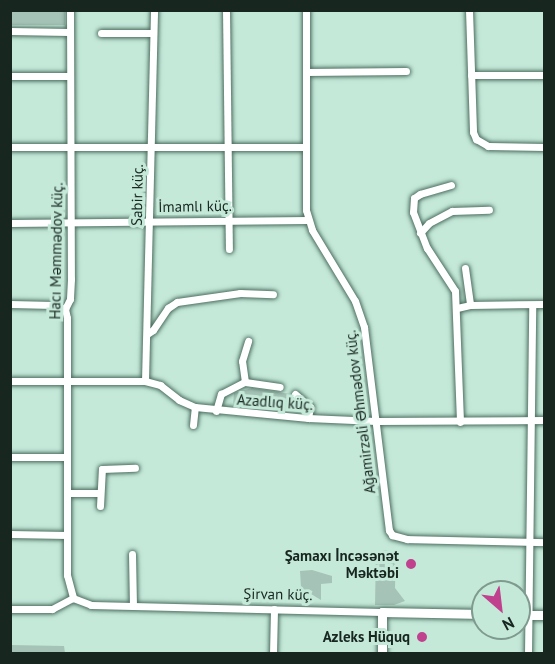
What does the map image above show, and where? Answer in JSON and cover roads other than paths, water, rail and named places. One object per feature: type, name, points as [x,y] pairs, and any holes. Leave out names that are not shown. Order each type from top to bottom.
[{"type":"street","name":"Hacı Məmmədov küç.","points":[[70,10],[70,299],[65,309],[67,318],[67,575],[73,598]]},
{"type":"street","name":"Sabir küç.","points":[[145,381],[154,10]]},
{"type":"street","points":[[226,10],[229,249]]},
{"type":"street","name":"Ağamirzəli Əhmədov küç.","points":[[306,10],[308,220],[350,291],[362,318],[376,421],[385,515],[392,535],[407,539],[530,542]]},
{"type":"street","points":[[469,10],[473,132],[481,144],[544,147]]},
{"type":"street","points":[[10,31],[69,32]]},
{"type":"street","points":[[101,33],[153,33]]},
{"type":"street","points":[[306,72],[406,71]]},
{"type":"street","points":[[471,75],[544,75]]},
{"type":"street","points":[[10,76],[70,76]]},
{"type":"street","points":[[10,147],[306,147]]},
{"type":"street","points":[[451,185],[428,189],[414,198],[413,212],[420,233],[452,284],[457,309],[460,422]]},
{"type":"street","points":[[420,233],[429,223],[452,211],[489,210]]},
{"type":"street","name":"İmamlı küç.","points":[[10,223],[308,220]]},
{"type":"street","points":[[465,268],[470,305]]},
{"type":"street","points":[[147,334],[153,330],[168,308],[177,302],[240,293],[273,294]]},
{"type":"street","points":[[10,304],[54,305],[65,309]]},
{"type":"street","points":[[527,580],[530,542],[532,304]]},
{"type":"street","points":[[457,309],[470,305],[544,304]]},
{"type":"street","points":[[245,382],[242,361],[248,341]]},
{"type":"street","name":"Azadlıq küç.","points":[[10,381],[145,381],[160,385],[179,400],[195,407],[216,411],[308,418],[460,422],[544,420]]},
{"type":"street","points":[[216,411],[221,394],[245,382],[280,387]]},
{"type":"street","points":[[295,394],[310,407],[308,418]]},
{"type":"street","points":[[192,425],[195,407]]},
{"type":"street","points":[[10,457],[67,457]]},
{"type":"street","points":[[100,506],[102,469],[135,468]]},
{"type":"street","points":[[67,493],[100,493]]},
{"type":"street","points":[[10,534],[67,535]]},
{"type":"street","points":[[530,542],[544,542]]},
{"type":"street","points":[[132,554],[133,606]]},
{"type":"street","points":[[10,609],[52,609],[73,598]]},
{"type":"street","name":"Şirvan küç.","points":[[73,598],[91,605],[471,614]]},
{"type":"street","points":[[273,654],[274,609]]},
{"type":"street","points":[[382,612],[382,654]]},
{"type":"place","name":"Şamaxı İncəsənət Məktəbi","points":[[411,564]]},
{"type":"place","name":"Azleks Hüquq","points":[[422,637]]}]
